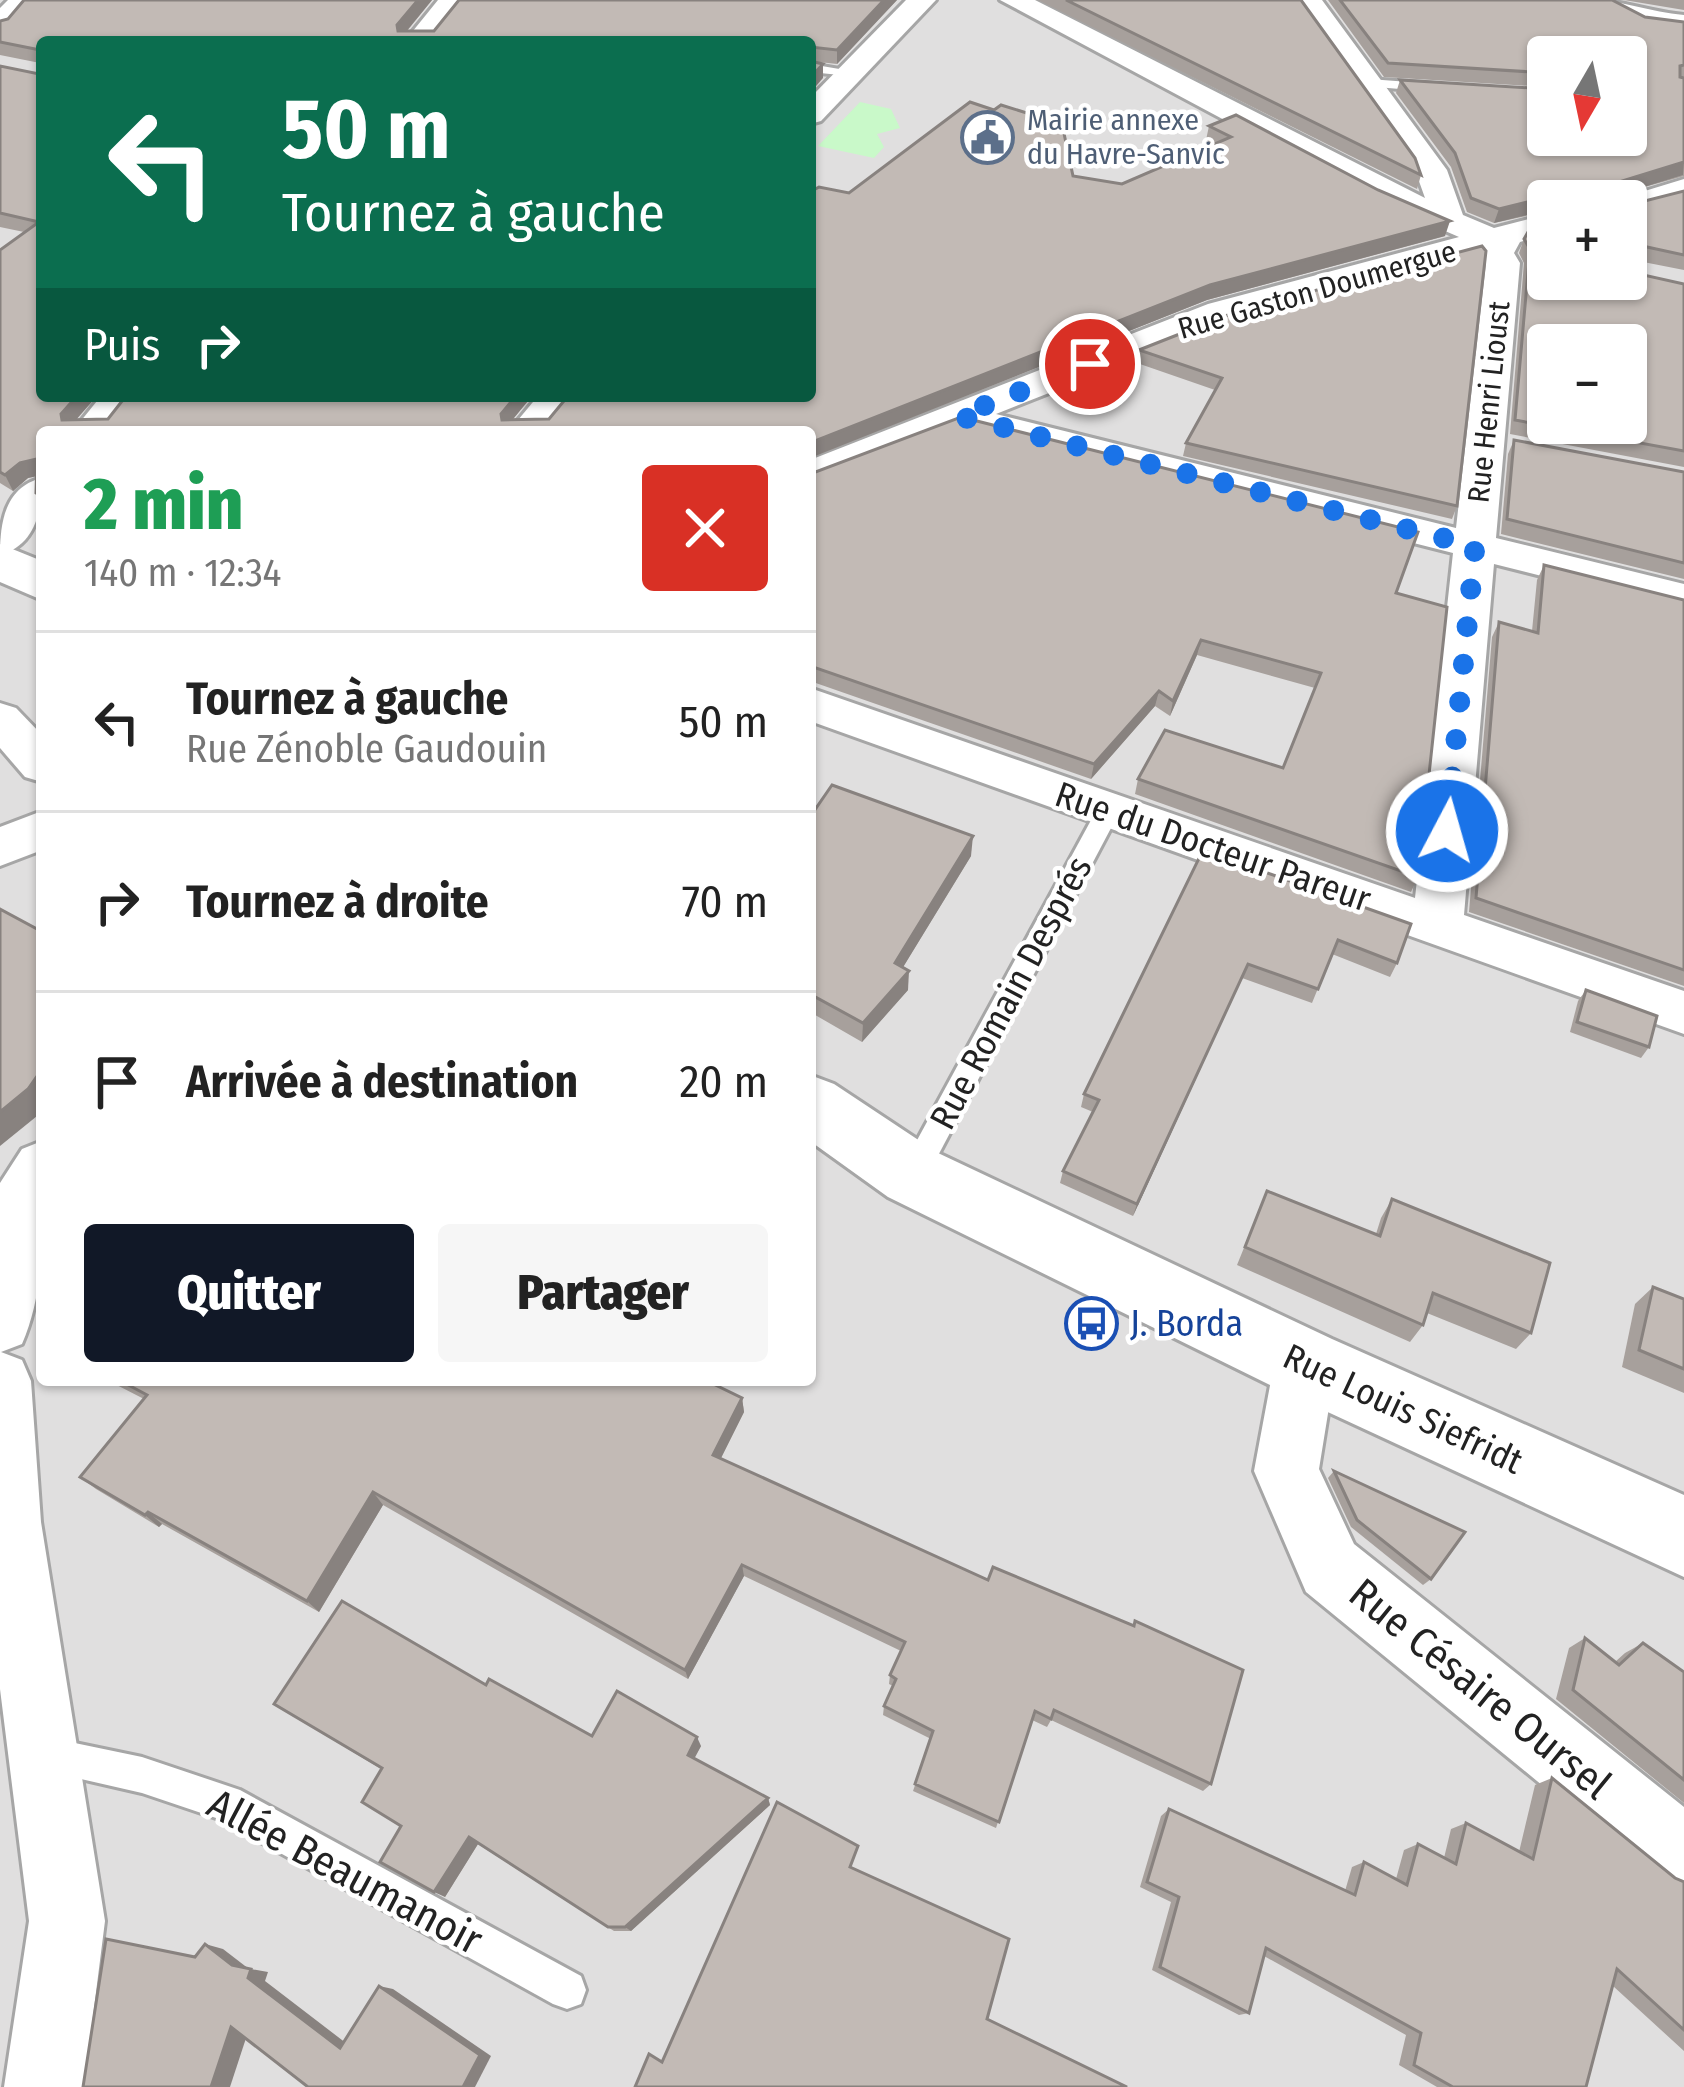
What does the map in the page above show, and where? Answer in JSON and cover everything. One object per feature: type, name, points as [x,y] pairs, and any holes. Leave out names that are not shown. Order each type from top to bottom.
[{"type":"street","points":[[0,24],[23,0]]},
{"type":"street","points":[[423,36],[452,0]]},
{"type":"street","points":[[816,109],[922,0]]},
{"type":"street","points":[[1014,0],[1387,194],[1489,240],[1527,251]]},
{"type":"street","points":[[1308,0],[1431,170],[1448,218]]},
{"type":"street","points":[[1604,0],[1650,20],[1684,22]]},
{"type":"street","points":[[1647,199],[1684,189]]},
{"type":"street","name":"Rue Gaston Doumergue","points":[[816,472],[1221,312],[1527,230]]},
{"type":"street","name":"Rue Henri Lioust","points":[[1437,926],[1475,546],[1496,442],[1503,263],[1489,240]]},
{"type":"street","points":[[96,426],[116,402]]},
{"type":"street","points":[[531,426],[553,402]]},
{"type":"street","points":[[958,416],[1684,598]]},
{"type":"street","points":[[0,542],[36,497]]},
{"type":"street","points":[[0,560],[36,580]]},
{"type":"street","name":"Rue du Docteur Pareur","points":[[816,706],[1684,1013]]},
{"type":"street","points":[[0,719],[36,759]]},
{"type":"street","points":[[0,848],[36,832]]},
{"type":"street","name":"Rue Louis Siefridt","points":[[816,1108],[913,1175],[1305,1364],[1684,1536]]},
{"type":"street","points":[[0,1324],[22,1190]]},
{"type":"street","name":"Rue Césaire Oursel","points":[[1305,1364],[1286,1471],[1330,1568],[1684,1854]]},
{"type":"street","points":[[0,1382],[8,1522],[67,1921],[44,2087]]},
{"type":"lane","points":[[816,69],[850,72]]},
{"type":"lane","points":[[1369,83],[1458,89]]},
{"type":"lane","name":"Rue Romain Després","points":[[913,1175],[1108,812]]},
{"type":"lane","name":"Allée Beaumanoir","points":[[46,1755],[142,1775],[227,1803],[567,1990]]},
{"type":"shaded area","points":[[0,0],[1684,0],[1684,2087],[0,2087]]},
{"type":"green space","points":[[860,102],[891,109],[900,128],[877,134],[884,147],[874,158],[818,146]]},
{"type":"building","points":[[24,0],[418,0],[397,25],[398,31],[434,31],[459,0],[884,0],[837,50],[816,48],[816,36],[36,36],[36,49],[0,42],[0,21],[8,19]]},
{"type":"building","points":[[1066,0],[1301,0],[1415,158],[1421,175]]},
{"type":"building","points":[[1340,0],[1612,0],[1645,17],[1684,22],[1680,77],[1684,78],[1684,162],[1626,180],[1527,180],[1527,202],[1499,209],[1471,198],[1455,153],[1400,80],[1527,88],[1527,156],[1647,156],[1647,36],[1527,36],[1527,72],[1388,63]]},
{"type":"building","points":[[0,66],[36,73],[36,221],[0,213]]},
{"type":"building","points":[[970,102],[994,110],[1001,105],[1062,124],[1073,176],[1122,184],[1231,137],[1209,126],[1236,115],[1378,190],[1450,221],[1210,285],[816,441],[816,426],[36,426],[36,459],[20,463],[5,475],[0,472],[0,250],[36,224],[36,402],[72,402],[61,414],[62,420],[108,419],[121,402],[511,402],[502,420],[549,419],[563,402],[816,402],[816,189],[849,193]]},
{"type":"building","points":[[1684,191],[1684,255],[1647,247],[1647,200]]},
{"type":"building","points":[[1482,246],[1486,251],[1457,506],[1186,443],[1222,378],[1139,350],[1238,311]]},
{"type":"building","points":[[1647,276],[1684,284],[1684,451],[1646,444],[1647,324],[1527,324],[1527,422],[1515,420],[1527,283],[1527,300],[1647,300]]},
{"type":"building","points":[[961,417],[1418,532],[1396,593],[1447,607],[1418,877],[1138,779],[1165,730],[1283,768],[1321,673],[1201,640],[1173,701],[1159,691],[1094,764],[816,668],[816,472]]},
{"type":"building","points":[[1514,440],[1684,472],[1684,563],[1507,519]]},
{"type":"building","points":[[1544,565],[1684,600],[1684,970],[1476,898],[1499,622],[1538,633]]},
{"type":"building","points":[[832,785],[973,836],[895,963],[909,971],[863,1023],[816,997],[816,808]]},
{"type":"building","points":[[1203,850],[1411,924],[1397,963],[1338,940],[1318,989],[1248,964],[1137,1204],[1063,1171],[1099,1100],[1084,1094]]},
{"type":"building","points":[[0,909],[36,928],[36,1078],[0,1112]]},
{"type":"building","points":[[1586,990],[1657,1016],[1649,1047],[1577,1022]]},
{"type":"building","points":[[1267,1191],[1380,1236],[1392,1199],[1550,1263],[1531,1333],[1433,1293],[1423,1325],[1245,1247]]},
{"type":"building","points":[[1653,1287],[1684,1299],[1684,1369],[1639,1350]]},
{"type":"building","points":[[130,1386],[717,1386],[742,1398],[713,1455],[988,1580],[993,1567],[1134,1626],[1135,1621],[1243,1670],[1211,1784],[1054,1710],[1051,1719],[1035,1711],[999,1822],[915,1784],[933,1731],[884,1706],[896,1679],[890,1675],[905,1642],[742,1565],[685,1670],[373,1492],[307,1601],[80,1477],[147,1395]]},
{"type":"building","points":[[1334,1471],[1465,1532],[1431,1579],[1357,1520]]},
{"type":"building","points":[[342,1601],[486,1685],[489,1679],[592,1736],[617,1691],[697,1737],[688,1755],[768,1798],[625,1927],[608,1927],[469,1837],[434,1892],[380,1862],[401,1826],[362,1802],[382,1768],[274,1704]]},
{"type":"building","points":[[1585,1638],[1619,1665],[1643,1643],[1684,1672],[1684,1780],[1573,1690]]},
{"type":"building","points":[[1552,1778],[1684,1882],[1684,2030],[1617,1969],[1586,2087],[1453,2087],[1414,2065],[1421,2033],[1266,1948],[1249,2013],[1160,1967],[1179,1897],[1147,1882],[1169,1809],[1355,1895],[1364,1862],[1407,1885],[1418,1844],[1456,1864],[1466,1823],[1533,1859]]},
{"type":"building","points":[[777,1802],[858,1846],[850,1867],[1009,1939],[987,2019],[1127,2087],[635,2087],[649,2054],[662,2062]]},
{"type":"building","points":[[106,1939],[195,1957],[205,1944],[232,1965],[251,1969],[248,1978],[340,2048],[379,1986],[480,2055],[463,2087],[308,2087],[231,2027],[211,2087],[83,2087]]},
{"type":"place","name":"Mairie annexe du Havre-Sanvic","points":[[988,137]]},
{"type":"place","name":"J. Borda","points":[[1091,1324]]},
{"type":"route","points":[[1090,364],[958,416],[1475,546],[1447,831]]}]
